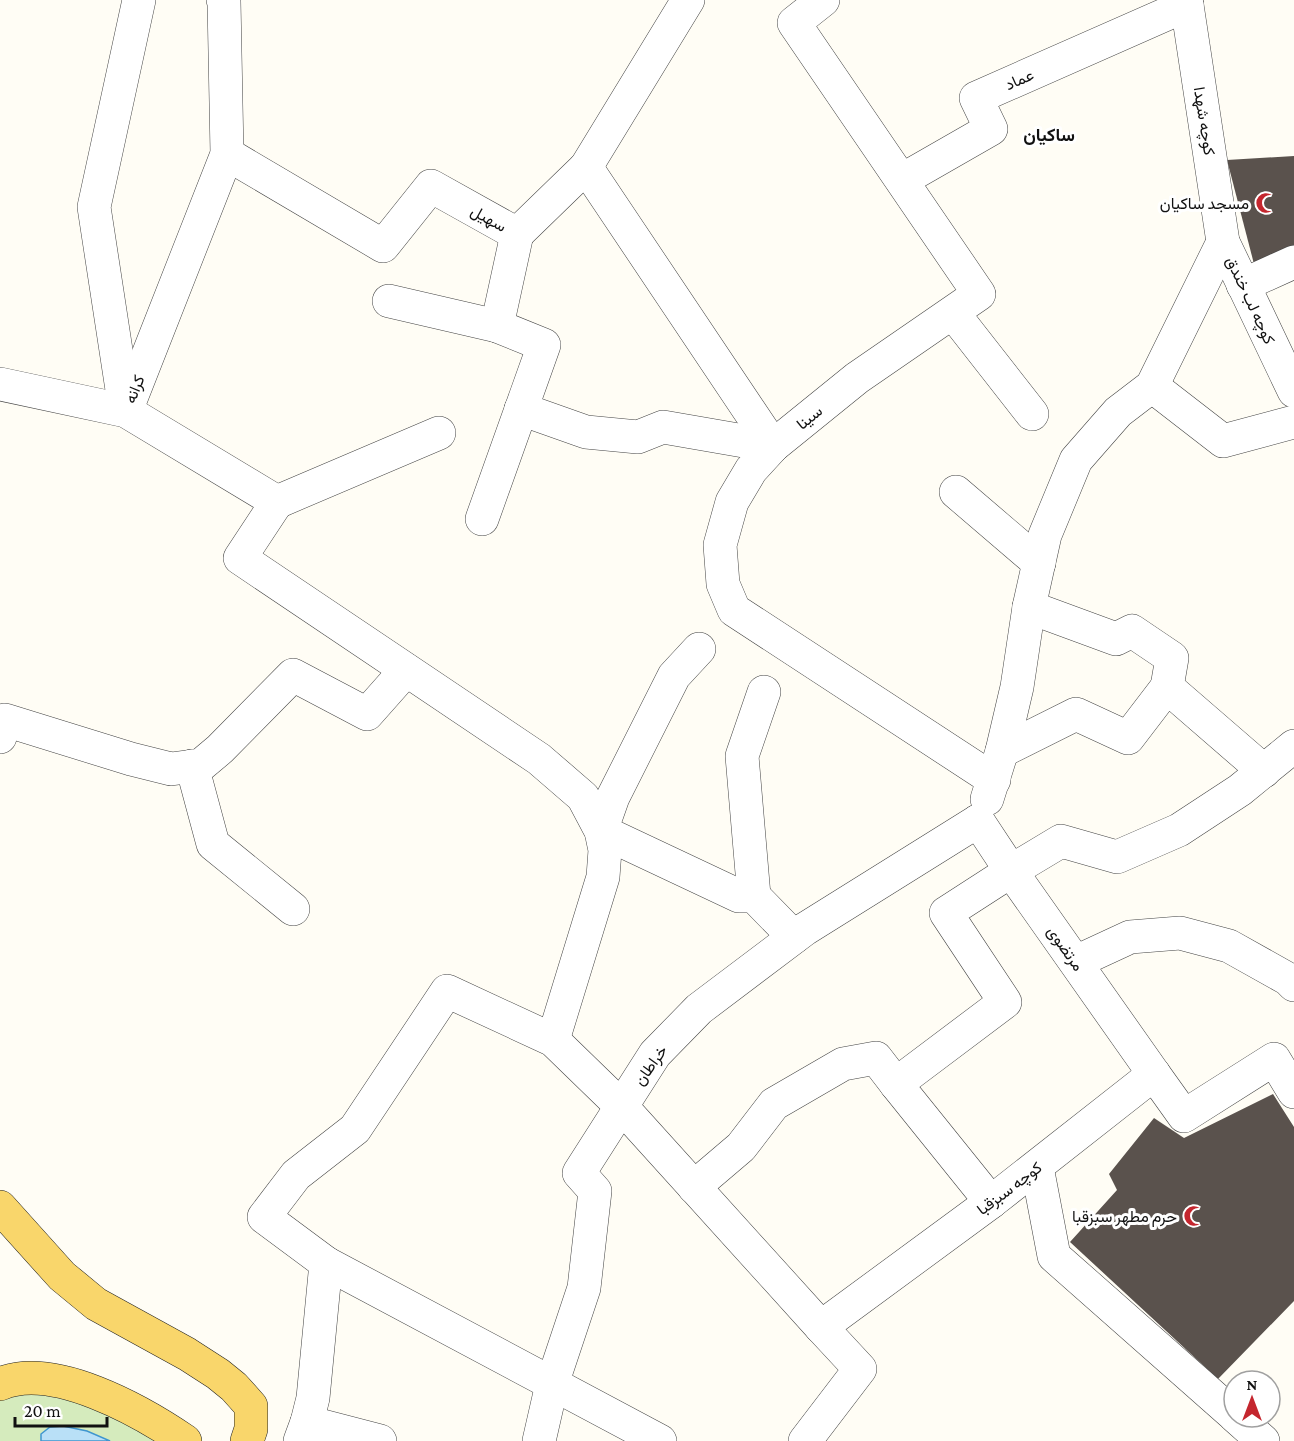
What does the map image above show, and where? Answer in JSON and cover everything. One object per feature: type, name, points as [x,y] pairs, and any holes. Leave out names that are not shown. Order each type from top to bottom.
[{"type":"main road","points":[[0,1207],[62,1276],[96,1304],[187,1354],[234,1387],[251,1406],[251,1429],[247,1441]]},
{"type":"main road","points":[[5,1378],[42,1379],[87,1389],[146,1416],[184,1441]]},
{"type":"street","name":"کرانه","points":[[126,411],[94,207],[139,0]]},
{"type":"street","name":"کرانه","points":[[126,411],[227,154],[224,0]]},
{"type":"street","name":"سهیل","points":[[227,154],[384,246],[431,186],[517,234],[586,167],[688,0]]},
{"type":"street","name":"سینا","points":[[823,0],[794,23],[979,294],[857,378],[773,446],[751,470],[732,502],[720,545],[723,585],[734,609],[998,766]]},
{"type":"street","name":"عماد","points":[[902,180],[991,129],[976,98],[1186,3]]},
{"type":"street","name":"کوچه شهدا","points":[[1186,3],[1223,242]]},
{"type":"street","points":[[586,167],[773,446]]},
{"type":"street","points":[[497,326],[517,234]]},
{"type":"street","points":[[978,821],[998,766],[1017,687],[1029,608],[1045,535],[1076,460],[1119,412],[1152,386],[1223,242]]},
{"type":"street","name":"کوچه لب خندق","points":[[1223,242],[1294,391]]},
{"type":"street","points":[[1243,285],[1294,262]]},
{"type":"street","points":[[389,300],[497,326],[544,345],[482,519]]},
{"type":"street","points":[[952,313],[1032,414]]},
{"type":"street","points":[[0,384],[126,411],[277,502]]},
{"type":"street","points":[[1152,386],[1222,441],[1294,422]]},
{"type":"street","points":[[521,409],[586,432],[638,437],[663,427],[773,446]]},
{"type":"street","points":[[438,433],[277,502],[240,558],[539,759],[583,797],[601,831],[604,850],[603,877],[553,1040]]},
{"type":"street","points":[[956,492],[1039,562]]},
{"type":"street","points":[[998,766],[1076,714],[1128,738],[1167,687],[1172,658],[1132,632],[1116,639],[1029,608]]},
{"type":"street","points":[[601,831],[613,797],[674,676],[699,649]]},
{"type":"street","points":[[0,737],[5,720],[171,769],[201,765],[220,749],[293,675],[367,714],[406,670]]},
{"type":"street","points":[[1167,687],[1264,771]]},
{"type":"street","points":[[764,692],[742,756],[754,896],[794,937]]},
{"type":"street","points":[[896,1084],[1005,1002],[946,913],[1061,841],[1117,857],[1179,830],[1240,790],[1294,746]]},
{"type":"street","points":[[192,766],[213,844],[293,909]]},
{"type":"street","name":"مرتضوی","points":[[978,821],[1154,1074]]},
{"type":"street","name":"خراطان","points":[[539,1441],[552,1384],[584,1288],[595,1191],[579,1173],[655,1054],[699,1009],[805,929],[978,821]]},
{"type":"street","points":[[601,831],[739,896],[754,896]]},
{"type":"street","points":[[1076,962],[1130,937],[1180,933],[1228,946],[1288,979],[1294,985]]},
{"type":"street","points":[[660,1441],[326,1263],[264,1217],[296,1175],[355,1130],[447,991],[553,1040],[622,1107],[860,1369],[805,1441]]},
{"type":"street","points":[[1154,1074],[1184,1116],[1284,1052],[1294,1092]]},
{"type":"street","points":[[694,1187],[741,1147],[774,1104],[843,1064],[876,1058],[991,1202]]},
{"type":"street","name":"کوچه سبزقبا","points":[[821,1327],[991,1202],[1154,1074]]},
{"type":"street","points":[[1037,1167],[1054,1256],[1222,1405]]},
{"type":"street","points":[[326,1263],[313,1398],[303,1431],[380,1441]]},
{"type":"street","points":[[1250,1429],[1263,1441]]},
{"type":"green space","points":[[60,1391],[168,1441],[0,1441],[0,1394]]},
{"type":"water","points":[[63,1426],[87,1431],[110,1441],[41,1441],[41,1434],[50,1427]]},
{"type":"building","name":"مسجد ساکیان","points":[[1294,156],[1294,246],[1254,264],[1227,160]]},
{"type":"building","name":"حرم مطهر سبزقبا","points":[[1273,1094],[1294,1127],[1294,1301],[1228,1369],[1222,1369],[1222,1375],[1218,1379],[1070,1242],[1117,1190],[1109,1174],[1154,1118],[1184,1138]]},
{"type":"place","name":"مسجد ساکیان","points":[[1266,203]]},
{"type":"place","name":"حرم مطهر سبزقبا","points":[[1194,1216]]},
{"type":"district","name":"ساکیان","points":[[1049,135]]}]
